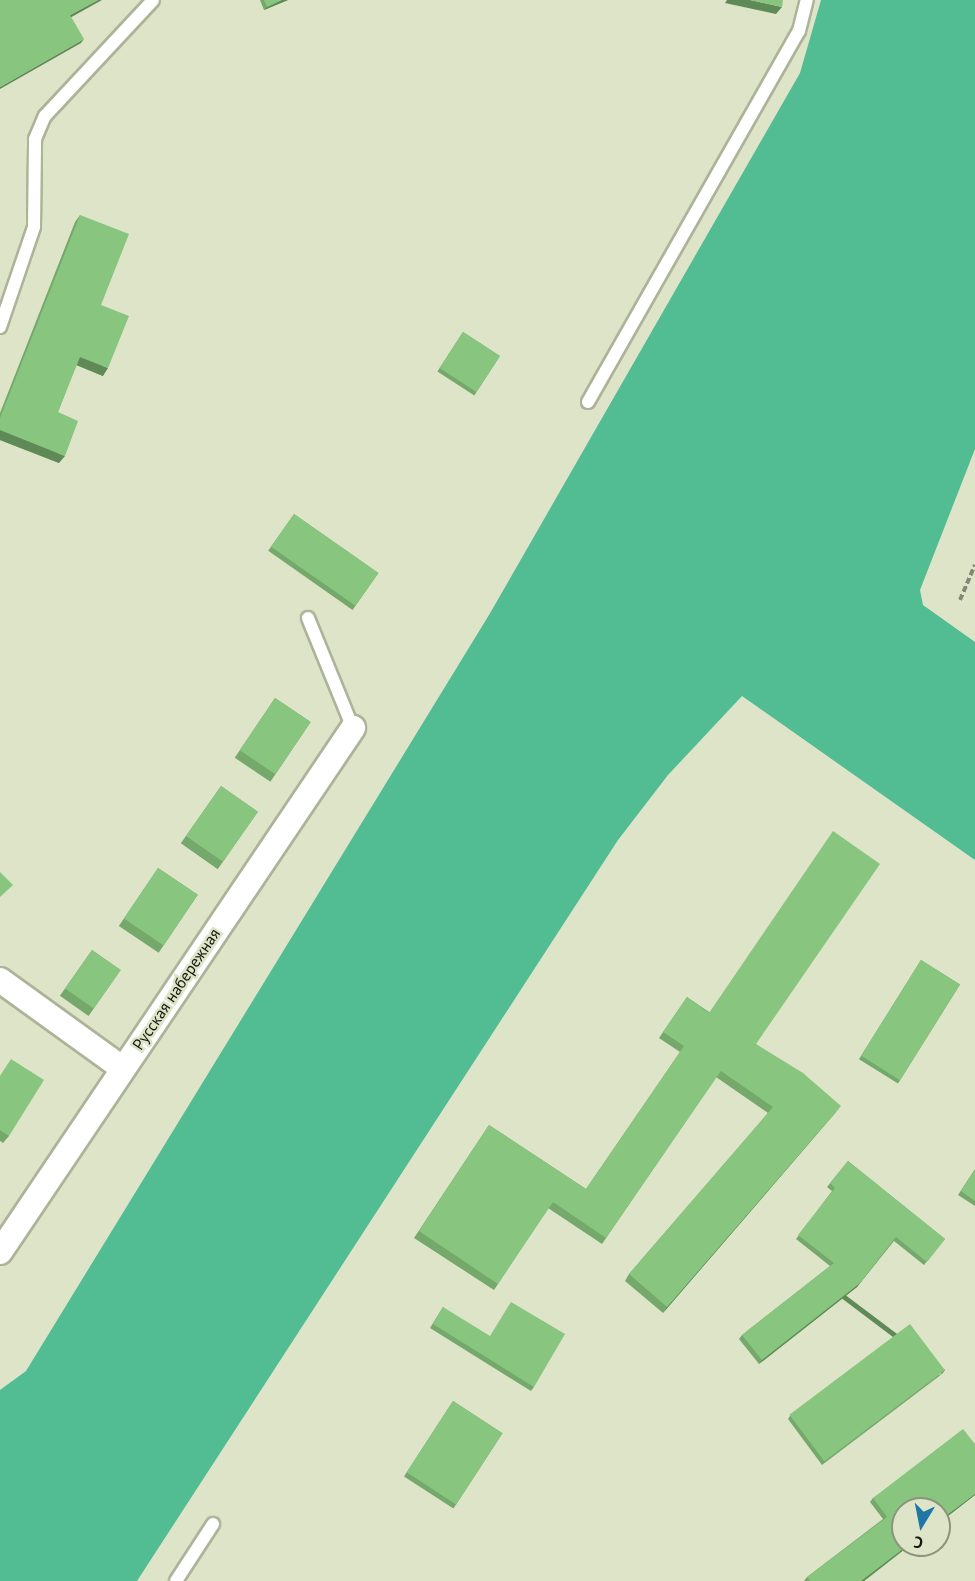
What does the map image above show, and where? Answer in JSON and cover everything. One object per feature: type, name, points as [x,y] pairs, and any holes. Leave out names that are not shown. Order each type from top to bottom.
[{"type":"street","name":"Русская набережная","points":[[0,1252],[353,728]]},
{"type":"street","points":[[0,980],[122,1068]]},
{"type":"lane","points":[[0,327],[34,227],[35,139],[45,116],[153,0]]},
{"type":"lane","points":[[588,402],[799,31],[807,0]]},
{"type":"lane","points":[[308,618],[353,728]]},
{"type":"lane","points":[[176,1581],[213,1524]]},
{"type":"path","points":[[960,600],[975,565]]},
{"type":"shaded area","points":[[821,0],[975,0],[975,449],[920,590],[923,605],[975,642],[975,860],[742,696],[668,775],[618,840],[137,1581],[0,1581],[0,1390],[26,1371],[489,615],[800,73]]},
{"type":"building","points":[[0,0],[98,0],[70,15],[84,39],[0,87]]},
{"type":"building","points":[[264,0],[282,0],[267,7]]},
{"type":"building","points":[[750,0],[783,0],[782,7]]},
{"type":"building","points":[[80,215],[129,234],[101,305],[129,316],[108,368],[80,357],[58,412],[78,421],[65,456],[0,430],[0,418]]},
{"type":"building","points":[[463,332],[500,356],[476,392],[440,368]]},
{"type":"building","points":[[294,514],[378,573],[355,606],[271,547]]},
{"type":"building","points":[[275,698],[311,722],[275,774],[240,750]]},
{"type":"building","points":[[221,786],[258,812],[223,862],[186,836]]},
{"type":"building","points":[[833,831],[880,864],[756,1044],[803,1073],[841,1106],[667,1307],[629,1274],[773,1107],[721,1071],[606,1238],[553,1202],[498,1284],[419,1231],[489,1125],[586,1189],[684,1046],[663,1032],[687,997],[709,1013]]},
{"type":"building","points":[[158,868],[198,895],[164,945],[124,919]]},
{"type":"building","points":[[0,872],[13,885],[0,897]]},
{"type":"building","points":[[92,950],[121,970],[94,1009],[65,989]]},
{"type":"building","points":[[921,960],[960,984],[900,1080],[861,1056]]},
{"type":"building","points":[[11,1059],[44,1080],[9,1136],[0,1130],[0,1076]]},
{"type":"building","points":[[848,1161],[945,1239],[927,1262],[896,1237],[860,1283],[762,1360],[742,1335],[834,1263],[798,1235],[835,1188],[830,1183]]},
{"type":"building","points":[[975,1170],[975,1201],[961,1191]]},
{"type":"building","points":[[511,1302],[565,1334],[534,1387],[433,1324],[443,1307],[490,1336]]},
{"type":"building","points":[[910,1324],[945,1370],[824,1461],[789,1415]]},
{"type":"building","points":[[453,1401],[502,1433],[456,1504],[407,1472]]},
{"type":"building","points":[[963,1429],[975,1444],[975,1494],[951,1512],[951,1497],[891,1497],[892,1557],[861,1581],[810,1581],[807,1577],[887,1517],[873,1498]]}]
